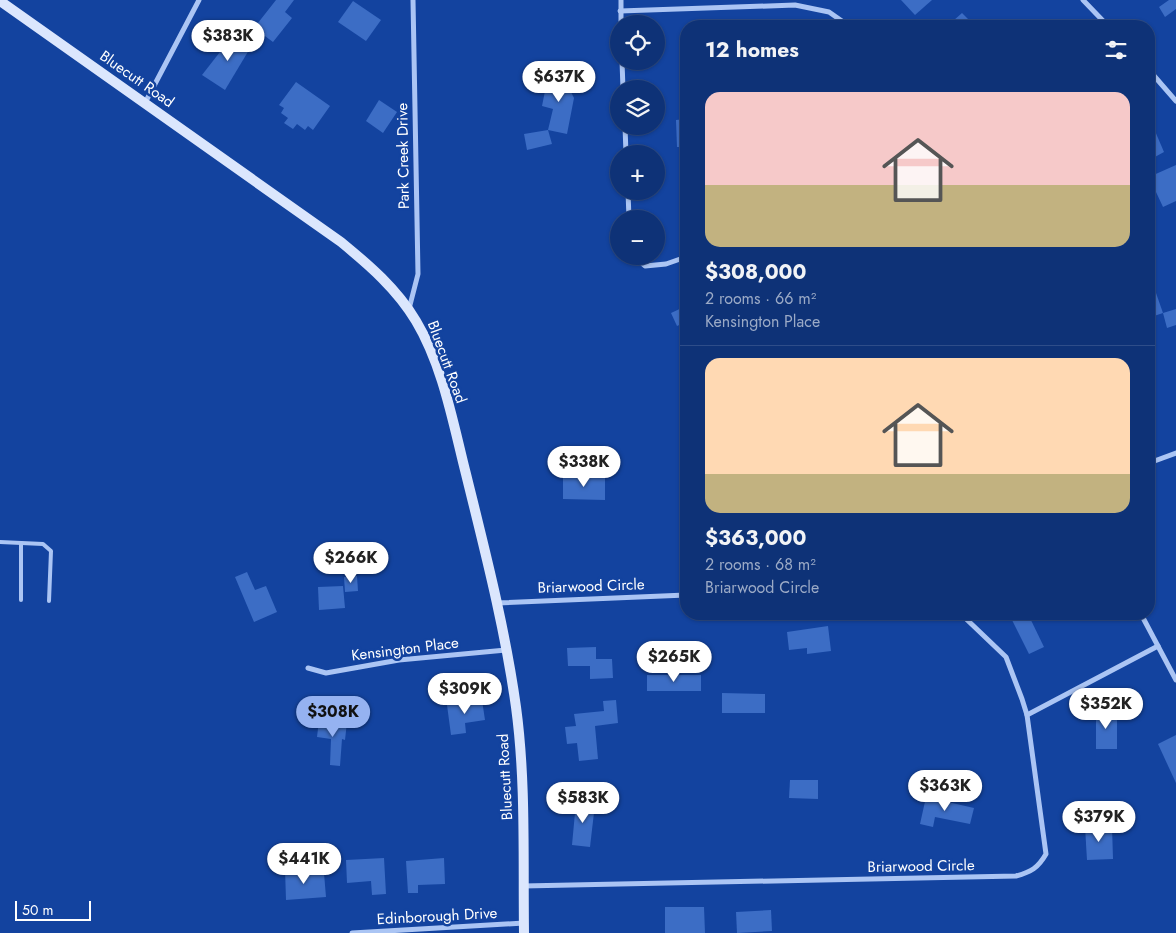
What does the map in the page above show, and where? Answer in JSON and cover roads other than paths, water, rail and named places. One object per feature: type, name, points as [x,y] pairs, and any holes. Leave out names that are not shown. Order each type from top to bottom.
[{"type":"street","points":[[145,103],[199,0]]},
{"type":"street","name":"Park Creek Drive","points":[[408,310],[418,274],[413,0]]},
{"type":"street","points":[[620,15],[621,0]]},
{"type":"street","points":[[1083,0],[1102,20]]},
{"type":"street","name":"Bluecutt Road","points":[[0,1],[341,242],[384,279],[408,310],[428,346],[444,390],[507,650],[516,708],[521,774],[524,928]]},
{"type":"street","points":[[620,11],[795,5],[829,12],[840,20]]},
{"type":"street","points":[[1155,77],[1176,101]]},
{"type":"street","points":[[665,264],[680,259]]},
{"type":"street","points":[[1155,461],[1176,453]]},
{"type":"street","name":"Briarwood Circle","points":[[497,603],[680,595]]},
{"type":"street","name":"Briarwood Circle","points":[[523,886],[1016,876],[1032,872],[1041,863],[1046,854],[1027,715],[1006,657],[967,620]]},
{"type":"street","points":[[1144,620],[1176,680]]},
{"type":"street","points":[[1027,715],[1158,646]]},
{"type":"street","name":"Kensington Place","points":[[308,668],[326,673],[399,660],[507,650]]},
{"type":"street","name":"Edinborough Drive","points":[[352,933],[524,928]]},
{"type":"lane","points":[[0,542],[43,544],[51,551],[49,601]]},
{"type":"lane","points":[[21,543],[21,600]]}]
